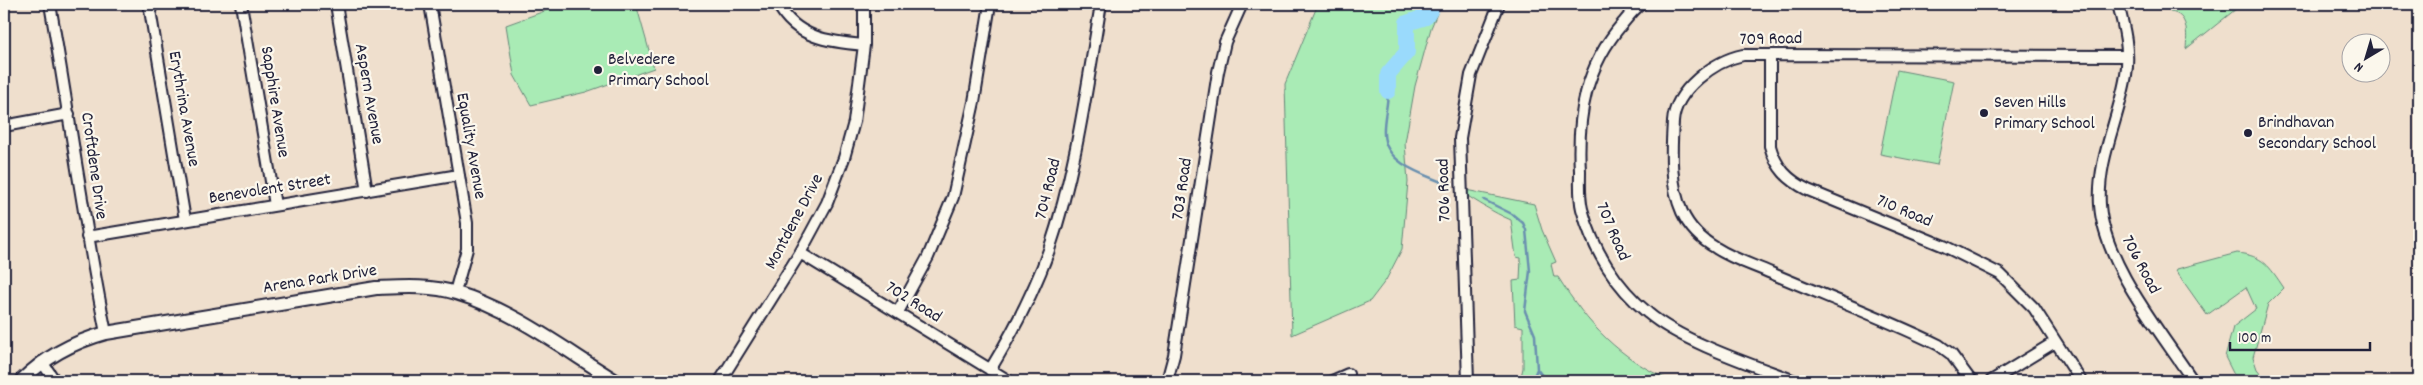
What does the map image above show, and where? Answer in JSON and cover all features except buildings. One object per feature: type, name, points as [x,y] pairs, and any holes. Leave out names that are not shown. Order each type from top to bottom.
[{"type":"street","name":"Croftdene Drive","points":[[50,4],[69,114],[87,237],[106,333]]},
{"type":"street","name":"Erythrina Avenue","points":[[149,4],[185,220]]},
{"type":"street","name":"Sapphire Avenue","points":[[241,4],[275,205]]},
{"type":"street","name":"Aspern Avenue","points":[[336,4],[367,190]]},
{"type":"street","name":"Equality Avenue","points":[[430,4],[468,234],[467,249],[455,292]]},
{"type":"street","points":[[778,4],[786,16],[812,36],[829,42],[864,45]]},
{"type":"street","name":"Montdene Drive","points":[[720,381],[800,253],[827,203],[844,158],[854,122],[864,45],[864,4]]},
{"type":"street","points":[[898,312],[928,257],[953,197],[974,102],[990,4]]},
{"type":"street","name":"704 Road","points":[[990,370],[1034,289],[1062,210],[1101,4]]},
{"type":"street","name":"703 Road","points":[[1167,381],[1174,355],[1218,72],[1225,42],[1242,4]]},
{"type":"street","name":"706 Road","points":[[1468,381],[1460,138],[1471,75],[1499,4]]},
{"type":"street","name":"707 Road","points":[[1641,4],[1603,47],[1590,75],[1582,106],[1579,156],[1582,207],[1586,223],[1606,266],[1615,279],[1649,315],[1670,328],[1700,342],[1795,381]]},
{"type":"street","name":"706 Road","points":[[2118,4],[2126,36],[2127,56],[2124,82],[2102,171],[2101,217],[2116,260],[2193,381]]},
{"type":"street","name":"709 Road","points":[[1971,381],[1951,354],[1939,345],[1724,252],[1704,240],[1683,214],[1677,197],[1672,163],[1673,119],[1680,103],[1697,79],[1714,66],[1729,58],[1743,55],[2127,56]]},
{"type":"street","name":"710 Road","points":[[1770,56],[1770,146],[1774,158],[1792,182],[1944,246],[2000,274],[2034,308],[2081,381]]},
{"type":"street","points":[[4,126],[69,114]]},
{"type":"street","name":"Benevolent Street","points":[[87,237],[459,175]]},
{"type":"street","name":"702 Road","points":[[800,253],[1009,381]]},
{"type":"street","name":"Arena Park Drive","points":[[22,381],[42,362],[85,339],[106,333],[376,288],[422,288],[455,292],[486,304],[508,315],[616,381]]},
{"type":"street","points":[[1991,381],[2055,342]]},
{"type":"street","points":[[42,362],[56,381]]},
{"type":"street","points":[[1332,381],[1348,374]]},
{"type":"green space","points":[[564,4],[636,4],[654,68],[586,92],[531,105],[514,75],[506,25]]},
{"type":"green space","points":[[1318,4],[1441,4],[1431,28],[1415,86],[1405,143],[1408,182],[1402,249],[1386,280],[1370,301],[1292,335],[1285,84]]},
{"type":"green space","points":[[2170,4],[2235,4],[2236,9],[2186,49],[2186,26],[2181,17],[2170,12]]},
{"type":"green space","points":[[1897,70],[1954,81],[1937,165],[1880,154]]},
{"type":"green space","points":[[1461,189],[1534,204],[1542,230],[1556,262],[1551,264],[1554,277],[1558,277],[1593,325],[1620,351],[1652,372],[1671,381],[1520,381],[1523,368],[1523,327],[1515,325],[1513,281],[1520,280],[1521,258],[1516,257],[1511,220],[1461,192]]},
{"type":"green space","points":[[2237,253],[2246,254],[2265,263],[2284,288],[2268,304],[2253,357],[2257,369],[2267,381],[2237,381],[2225,357],[2233,327],[2256,309],[2246,287],[2207,315],[2176,271],[2177,269]]},
{"type":"waterway","points":[[1388,91],[1388,74],[1407,52],[1407,23],[1426,17],[1434,4]]},
{"type":"waterway","points":[[1388,91],[1384,134],[1386,144],[1391,153],[1406,166],[1444,183]]},
{"type":"waterway","points":[[1484,200],[1512,214],[1523,223],[1526,230],[1530,271],[1525,311],[1535,335],[1537,369],[1532,381]]},
{"type":"waterway","points":[[1537,369],[1546,381]]},
{"type":"place","name":"Belvedere Primary School","points":[[598,70]]},
{"type":"place","name":"Seven Hills Primary School","points":[[1984,113]]},
{"type":"place","name":"Brindhavan Secondary School","points":[[2248,133]]}]
